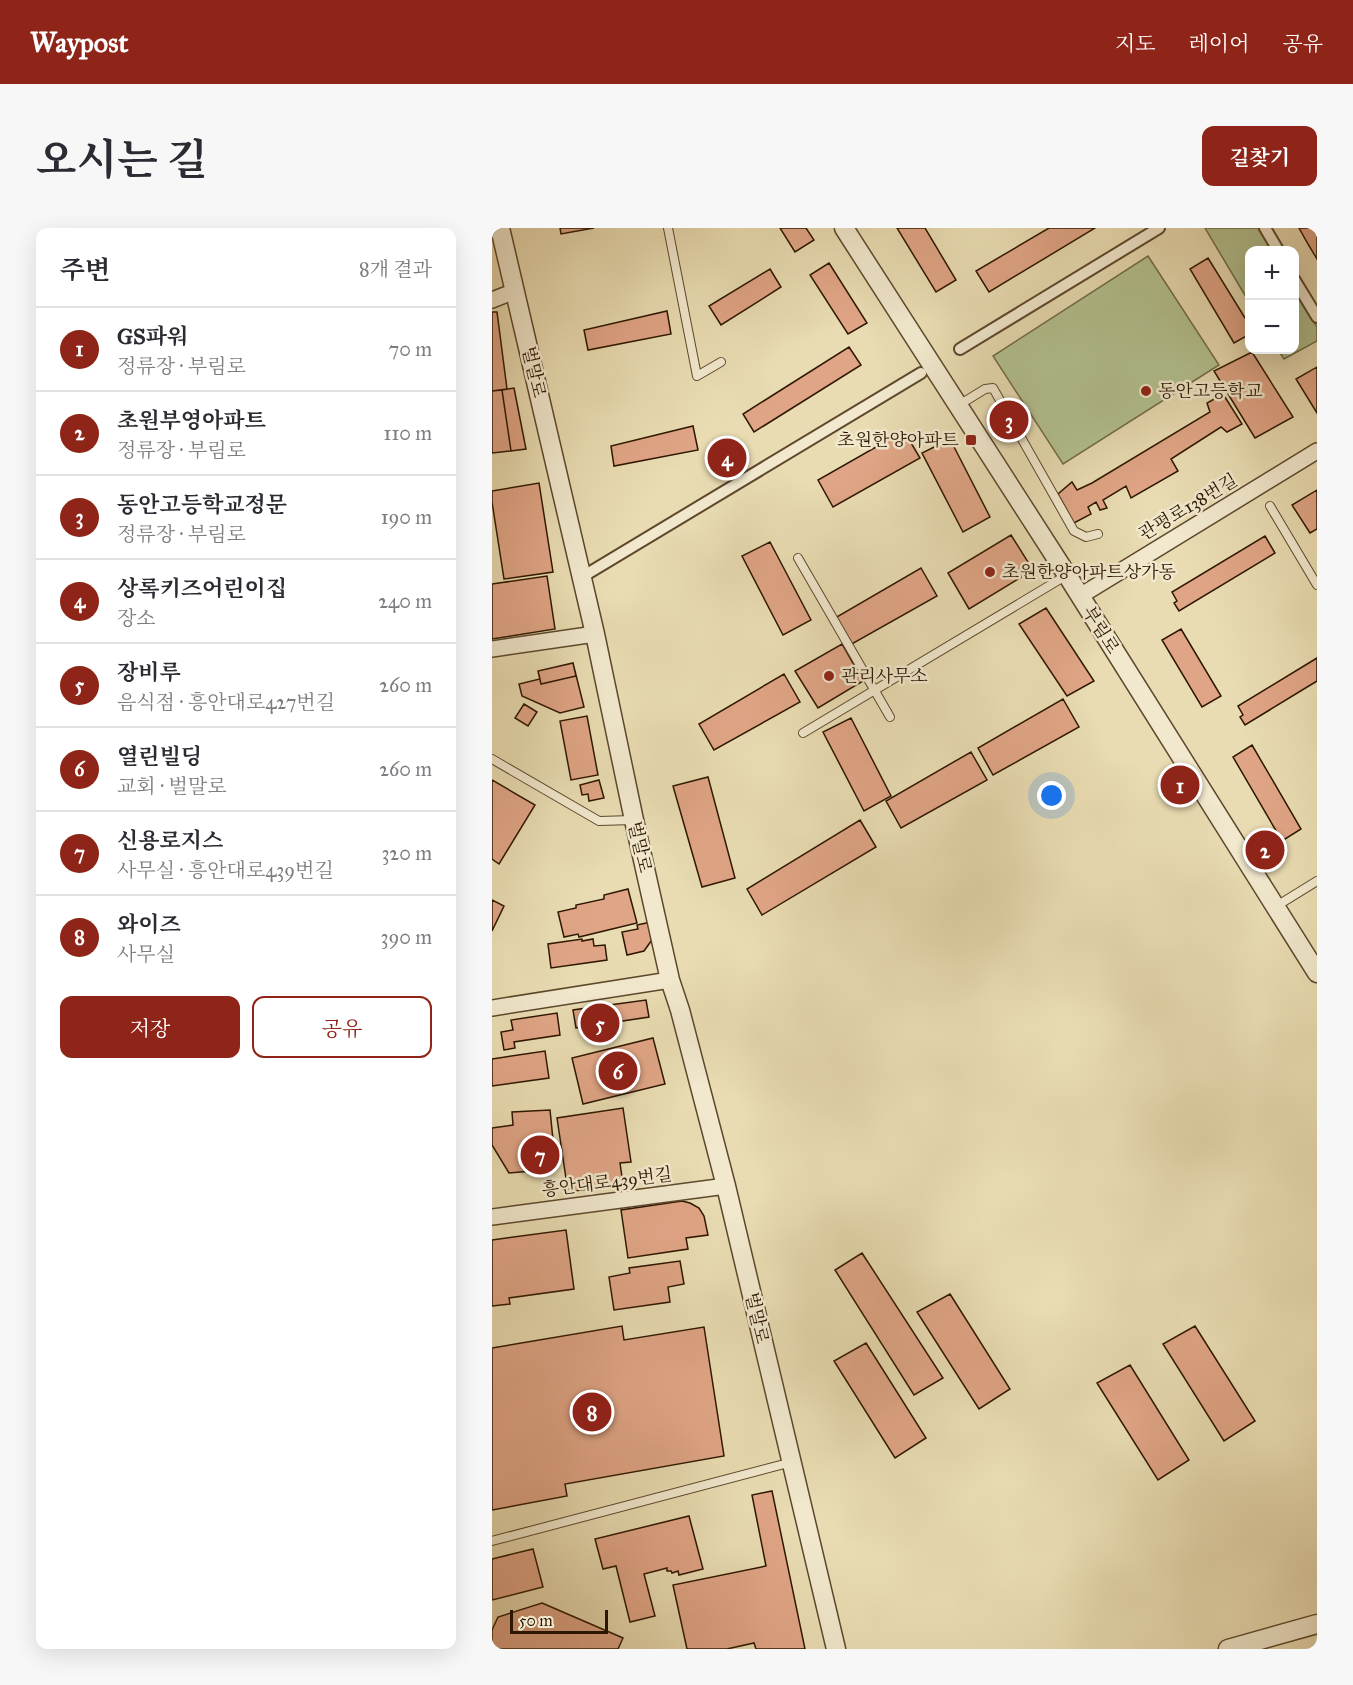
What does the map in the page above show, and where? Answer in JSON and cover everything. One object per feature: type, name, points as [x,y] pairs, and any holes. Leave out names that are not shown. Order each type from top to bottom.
[{"type":"street","name":"벌말로","points":[[500,228],[595,634],[670,980],[726,1186],[836,1649]]},
{"type":"street","name":"부림로","points":[[844,228],[1067,575],[1317,972]]},
{"type":"street","points":[[960,349],[1159,228]]},
{"type":"street","points":[[1264,228],[1275,246]]},
{"type":"street","points":[[1299,287],[1317,318]]},
{"type":"street","points":[[492,300],[515,291]]},
{"type":"street","points":[[582,577],[921,373]]},
{"type":"street","name":"관평로138번길","points":[[1080,596],[1317,451]]},
{"type":"street","points":[[492,649],[595,634]]},
{"type":"street","points":[[492,1008],[670,980]]},
{"type":"street","name":"흥안대로439번길","points":[[492,1217],[726,1186]]},
{"type":"street","points":[[1228,1649],[1317,1624]]},
{"type":"lane","points":[[668,228],[697,376],[721,362]]},
{"type":"lane","points":[[958,406],[985,389],[993,388],[1074,531],[1086,537],[1098,534]]},
{"type":"lane","points":[[1270,506],[1317,585]]},
{"type":"lane","points":[[798,558],[890,717]]},
{"type":"lane","points":[[803,733],[1067,575]]},
{"type":"lane","points":[[492,759],[599,821],[634,820]]},
{"type":"lane","points":[[1274,907],[1317,881]]},
{"type":"lane","points":[[492,1541],[792,1462]]},
{"type":"green space","points":[[1205,228],[1258,228],[1269,246],[1245,246],[1245,295]]},
{"type":"green space","points":[[1148,256],[1219,365],[1063,464],[993,356]]},
{"type":"green space","points":[[1299,296],[1317,327],[1317,341],[1299,351]]},
{"type":"green space","points":[[1281,354],[1293,354],[1284,359]]},
{"type":"building","points":[[560,228],[594,228],[561,234]]},
{"type":"building","points":[[780,228],[806,228],[814,240],[795,252]]},
{"type":"building","points":[[897,228],[925,228],[956,280],[936,292]]},
{"type":"building","points":[[1049,228],[1095,228],[989,292],[976,271]]},
{"type":"building","points":[[1299,228],[1317,228],[1317,259],[1308,244]]},
{"type":"building","points":[[1208,258],[1245,318],[1245,337],[1234,343],[1190,269]]},
{"type":"building","points":[[829,263],[867,323],[848,334],[810,275]]},
{"type":"building","points":[[770,269],[781,287],[721,325],[709,306]]},
{"type":"building","points":[[667,311],[671,334],[588,350],[584,330]]},
{"type":"building","points":[[492,312],[497,312],[507,389],[492,391]]},
{"type":"building","points":[[849,347],[861,365],[754,432],[743,414]]},
{"type":"building","points":[[1248,354],[1253,354],[1293,417],[1255,438],[1214,371]]},
{"type":"building","points":[[1317,367],[1317,413],[1296,379]]},
{"type":"building","points":[[514,388],[526,449],[511,451],[502,390]]},
{"type":"building","points":[[502,390],[511,451],[492,453],[492,391]]},
{"type":"building","points":[[1223,394],[1242,424],[1227,432],[1221,427],[1171,459],[1178,471],[1131,498],[1126,486],[1103,500],[1107,508],[1100,510],[1096,502],[1088,507],[1091,514],[1074,523],[1058,494],[1072,482],[1077,490],[1092,483],[1210,412],[1207,403]]},
{"type":"building","points":[[693,426],[698,450],[614,466],[611,446]]},
{"type":"building","points":[[904,431],[920,458],[833,507],[818,480]]},
{"type":"building","points":[[950,439],[990,517],[963,532],[922,453]]},
{"type":"building","points":[[733,445],[742,460],[722,472],[712,456]]},
{"type":"building","points":[[539,483],[553,572],[504,579],[492,491]]},
{"type":"building","points":[[1317,490],[1317,529],[1310,533],[1292,505]]},
{"type":"building","name":"초원한양아파트상가동","points":[[1011,535],[1033,570],[969,609],[948,573]]},
{"type":"building","points":[[1265,536],[1275,553],[1179,611],[1174,603],[1177,601],[1172,592]]},
{"type":"building","points":[[770,542],[811,620],[783,635],[742,556]]},
{"type":"building","points":[[921,568],[937,596],[850,645],[835,618]]},
{"type":"building","points":[[547,576],[555,629],[492,639],[492,584]]},
{"type":"building","points":[[1046,608],[1094,681],[1067,696],[1019,624]]},
{"type":"building","points":[[1181,629],[1221,696],[1202,707],[1162,640]]},
{"type":"building","name":"관리사무소","points":[[842,644],[863,681],[818,708],[795,671]]},
{"type":"building","points":[[1317,658],[1317,681],[1245,725],[1240,717],[1243,715],[1238,706]]},
{"type":"building","points":[[573,663],[576,676],[541,684],[538,671]]},
{"type":"building","points":[[573,663],[584,707],[560,713],[522,696],[519,684],[540,679],[538,671]]},
{"type":"building","points":[[784,674],[800,702],[714,750],[699,724]]},
{"type":"building","points":[[1063,699],[1079,727],[993,775],[978,748]]},
{"type":"building","points":[[524,704],[537,712],[528,726],[515,718]]},
{"type":"building","points":[[587,716],[598,775],[571,780],[560,721]]},
{"type":"building","points":[[851,718],[891,796],[864,811],[823,732]]},
{"type":"building","points":[[1252,745],[1301,829],[1282,841],[1233,757]]},
{"type":"building","points":[[971,752],[987,780],[901,828],[886,801]]},
{"type":"building","points":[[708,777],[735,878],[702,887],[673,786]]},
{"type":"building","points":[[492,780],[535,805],[499,864],[492,859]]},
{"type":"building","points":[[599,780],[604,798],[589,801],[588,794],[582,795],[580,785]]},
{"type":"building","points":[[860,820],[876,847],[762,915],[747,889]]},
{"type":"building","points":[[628,889],[637,923],[579,937],[578,934],[564,937],[558,912],[576,908],[576,905],[604,899],[604,895]]},
{"type":"building","points":[[492,900],[504,906],[492,931]]},
{"type":"building","points":[[651,922],[654,937],[644,951],[627,955],[622,932],[638,929],[637,925]]},
{"type":"building","points":[[582,939],[582,941],[593,939],[594,946],[605,945],[607,960],[551,968],[548,944]]},
{"type":"building","points":[[646,1000],[649,1017],[576,1028],[573,1010]]},
{"type":"building","points":[[557,1013],[560,1035],[514,1042],[515,1048],[504,1050],[501,1032],[513,1030],[511,1020]]},
{"type":"building","points":[[653,1038],[665,1084],[583,1104],[572,1058]]},
{"type":"building","points":[[545,1051],[549,1078],[492,1086],[492,1059]]},
{"type":"building","points":[[623,1108],[631,1162],[620,1163],[623,1184],[568,1192],[557,1118]]},
{"type":"building","points":[[550,1110],[556,1169],[509,1173],[492,1145],[492,1128],[513,1125],[512,1112]]},
{"type":"building","points":[[682,1201],[699,1208],[704,1216],[708,1235],[686,1238],[688,1249],[628,1258],[621,1210]]},
{"type":"building","points":[[566,1230],[574,1289],[509,1298],[510,1304],[492,1306],[492,1240]]},
{"type":"building","points":[[862,1253],[943,1378],[914,1395],[835,1270]]},
{"type":"building","points":[[680,1261],[684,1284],[668,1287],[670,1302],[614,1310],[609,1277],[630,1273],[629,1268]]},
{"type":"building","points":[[950,1294],[1010,1389],[979,1409],[917,1312]]},
{"type":"building","points":[[622,1326],[624,1340],[704,1327],[724,1456],[565,1484],[567,1496],[492,1510],[492,1348]]},
{"type":"building","points":[[1195,1326],[1255,1421],[1224,1441],[1163,1344]]},
{"type":"building","points":[[866,1343],[926,1438],[895,1458],[834,1361]]},
{"type":"building","points":[[1130,1365],[1189,1460],[1158,1480],[1097,1383]]},
{"type":"building","points":[[772,1491],[805,1649],[756,1649],[754,1643],[727,1649],[687,1649],[673,1585],[766,1566],[752,1495]]},
{"type":"building","points":[[689,1516],[703,1569],[679,1575],[678,1571],[672,1573],[667,1571],[667,1568],[644,1574],[655,1616],[630,1622],[616,1566],[603,1569],[595,1539]]},
{"type":"building","points":[[533,1549],[543,1587],[492,1600],[492,1559]]},
{"type":"building","points":[[542,1603],[623,1638],[618,1649],[492,1649],[492,1630],[498,1617]]},
{"type":"place","name":"동안고등학교","points":[[1146,391]]},
{"type":"place","name":"동안고등학교정문","points":[[1009,420]]},
{"type":"place","name":"초원한양아파트","points":[[971,440]]},
{"type":"place","name":"상록키즈어린이집","points":[[727,458]]},
{"type":"place","name":"초원한양아파트상가동","points":[[990,572]]},
{"type":"place","name":"관리사무소","points":[[829,676]]},
{"type":"place","name":"GS파워","points":[[1180,785]]},
{"type":"place","name":"초원부영아파트","points":[[1265,850]]},
{"type":"place","name":"장비루","points":[[600,1023]]},
{"type":"place","name":"열린빌딩","points":[[618,1071]]},
{"type":"place","name":"신용로지스","points":[[540,1155]]},
{"type":"place","name":"와이즈","points":[[592,1412]]}]
